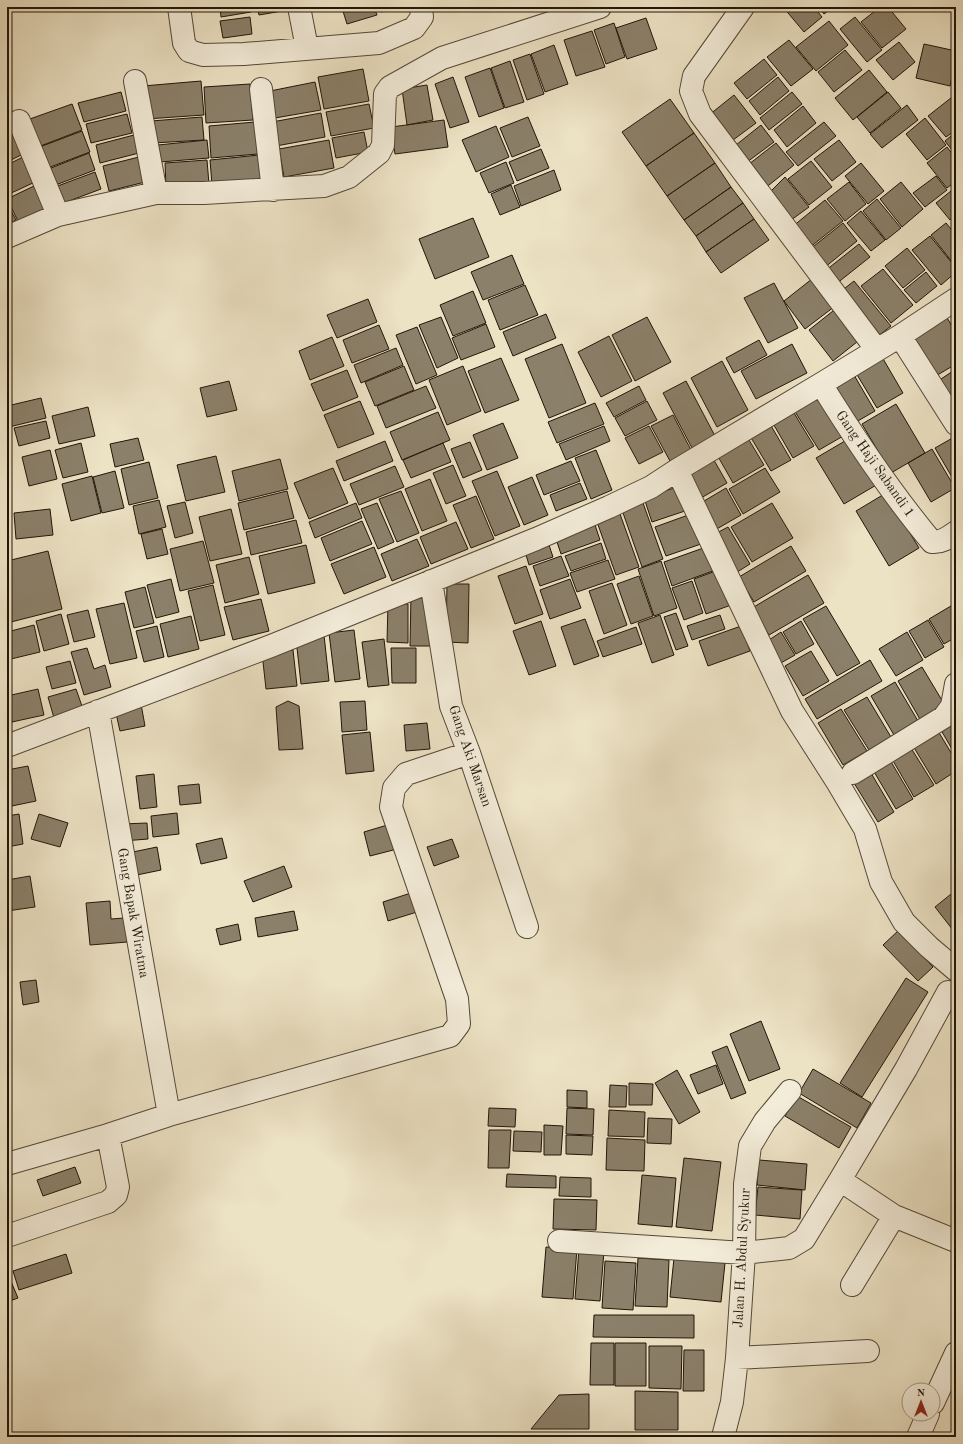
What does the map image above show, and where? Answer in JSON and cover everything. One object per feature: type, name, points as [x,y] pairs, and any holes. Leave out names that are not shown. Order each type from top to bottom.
[{"type":"street","points":[[180,7],[184,43],[189,51],[203,54],[244,54],[378,43],[414,28],[422,17],[421,7]]},
{"type":"street","points":[[300,7],[307,48]]},
{"type":"street","points":[[7,237],[58,215],[156,193],[204,193],[324,186],[349,177],[378,153],[383,145],[385,94],[390,87],[442,58],[600,7]]},
{"type":"street","points":[[743,7],[694,76],[691,91],[700,114],[877,350]]},
{"type":"street","points":[[135,81],[156,193]]},
{"type":"street","points":[[261,89],[273,190]]},
{"type":"street","points":[[19,121],[58,215]]},
{"type":"street","points":[[7,746],[271,646],[536,539],[651,487],[900,336],[956,299]]},
{"type":"street","points":[[900,336],[956,424]]},
{"type":"street","name":"Gang Haji Sabandi 1","points":[[821,384],[850,432],[932,542],[938,542],[956,532]]},
{"type":"street","points":[[677,470],[792,711],[836,780],[865,830],[881,882],[904,922],[929,947],[956,970]]},
{"type":"street","name":"Gang Aki Marsan","points":[[432,581],[452,706],[527,927]]},
{"type":"street","points":[[853,773],[944,716],[952,706],[956,684]]},
{"type":"street","name":"Gang Bapak Wiratma","points":[[98,711],[169,1115]]},
{"type":"street","points":[[7,1164],[108,1135],[169,1115],[450,1036],[458,1024],[457,999],[392,807],[394,788],[406,774],[469,753]]},
{"type":"street","points":[[559,1241],[744,1253],[789,1248],[804,1239],[906,1069],[948,992]]},
{"type":"street","name":"Jalan H. Abdul Syukur","points":[[723,1437],[732,1402],[737,1358],[744,1253],[745,1184],[750,1146],[765,1121],[790,1091]]},
{"type":"street","points":[[7,1236],[108,1202],[116,1196],[118,1187],[108,1135]]},
{"type":"street","points":[[840,1180],[894,1216],[954,1235]]},
{"type":"street","points":[[852,1285],[894,1216]]},
{"type":"street","points":[[737,1358],[868,1351]]},
{"type":"street","points":[[941,1386],[956,1353]]},
{"type":"street","points":[[918,1437],[925,1422]]},
{"type":"building","points":[[220,7],[250,7],[251,12],[221,17]]},
{"type":"building","points":[[257,7],[288,7],[288,10],[259,15]]},
{"type":"building","points":[[374,7],[377,15],[347,24],[342,8]]},
{"type":"building","points":[[380,7],[396,7],[381,12]]},
{"type":"building","points":[[783,7],[814,7],[822,17],[804,32]]},
{"type":"building","points":[[819,7],[833,7],[824,14]]},
{"type":"building","points":[[880,7],[888,7],[906,29],[882,48],[861,22]]},
{"type":"building","points":[[250,17],[252,34],[223,38],[220,21]]},
{"type":"building","points":[[855,17],[882,50],[867,62],[840,29]]},
{"type":"building","points":[[646,18],[657,49],[627,59],[616,28]]},
{"type":"building","points":[[829,21],[848,45],[816,71],[796,47]]},
{"type":"building","points":[[614,23],[625,57],[606,64],[594,30]]},
{"type":"building","points":[[592,31],[605,67],[576,76],[564,40]]},
{"type":"building","points":[[789,40],[813,69],[791,86],[767,57]]},
{"type":"building","points":[[899,42],[915,62],[893,80],[876,60]]},
{"type":"building","points":[[924,44],[956,51],[950,86],[916,78]]},
{"type":"building","points":[[554,45],[568,84],[545,92],[531,54]]},
{"type":"building","points":[[845,50],[862,70],[834,92],[818,72]]},
{"type":"building","points":[[530,54],[544,94],[527,100],[513,60]]},
{"type":"building","points":[[764,59],[777,75],[747,99],[734,83]]},
{"type":"building","points":[[510,61],[524,102],[505,108],[491,68]]},
{"type":"building","points":[[490,68],[504,108],[479,117],[465,77]]},
{"type":"building","points":[[363,69],[369,101],[324,109],[318,77]]},
{"type":"building","points":[[869,70],[887,92],[853,120],[835,98]]},
{"type":"building","points":[[453,77],[469,122],[450,128],[435,84]]},
{"type":"building","points":[[778,77],[789,91],[760,115],[749,101]]},
{"type":"building","points":[[201,81],[204,115],[146,119],[143,86]]},
{"type":"building","points":[[315,82],[321,110],[275,118],[270,91]]},
{"type":"building","points":[[250,84],[253,120],[206,123],[204,87]]},
{"type":"building","points":[[427,85],[433,120],[407,125],[402,89]]},
{"type":"building","points":[[121,92],[126,111],[84,122],[78,103]]},
{"type":"building","points":[[792,92],[802,104],[769,130],[760,118]]},
{"type":"building","points":[[888,92],[901,108],[870,133],[857,117]]},
{"type":"building","points":[[956,94],[956,130],[946,137],[928,116]]},
{"type":"building","points":[[734,95],[756,123],[729,143],[709,115]]},
{"type":"building","points":[[670,99],[694,133],[646,166],[622,132]]},
{"type":"building","points":[[72,104],[82,130],[38,147],[27,120]]},
{"type":"building","points":[[369,104],[374,128],[331,136],[326,112]]},
{"type":"building","points":[[907,105],[918,120],[882,148],[870,134]]},
{"type":"building","points":[[803,106],[816,123],[787,147],[774,130]]},
{"type":"building","points":[[321,113],[325,137],[276,146],[272,122]]},
{"type":"building","points":[[127,114],[132,133],[91,143],[86,124]]},
{"type":"building","points":[[202,117],[204,140],[153,143],[151,121]]},
{"type":"building","points":[[528,117],[540,146],[512,157],[500,128]]},
{"type":"building","points":[[925,118],[946,145],[927,160],[906,134]]},
{"type":"building","points":[[444,120],[448,147],[395,154],[391,127]]},
{"type":"building","points":[[255,122],[258,154],[211,158],[209,126]]},
{"type":"building","points":[[824,122],[836,136],[798,166],[786,152]]},
{"type":"building","points":[[7,125],[23,154],[7,162]]},
{"type":"building","points":[[761,125],[774,142],[743,165],[731,149]]},
{"type":"building","points":[[496,126],[509,157],[476,172],[462,140]]},
{"type":"building","points":[[82,131],[90,152],[45,169],[37,148]]},
{"type":"building","points":[[364,132],[368,152],[336,158],[332,138]]},
{"type":"building","points":[[956,132],[956,155],[945,141]]},
{"type":"building","points":[[694,133],[715,163],[667,196],[646,166]]},
{"type":"building","points":[[134,135],[139,153],[100,163],[96,145]]},
{"type":"building","points":[[207,140],[209,158],[160,162],[158,145]]},
{"type":"building","points":[[329,140],[334,168],[284,177],[279,149]]},
{"type":"building","points":[[839,140],[856,162],[832,181],[814,159]]},
{"type":"building","points":[[776,143],[794,165],[764,189],[744,168]]},
{"type":"building","points":[[947,147],[956,159],[956,181],[947,188],[927,163]]},
{"type":"building","points":[[541,149],[549,168],[517,181],[509,162]]},
{"type":"building","points":[[89,153],[95,170],[53,186],[46,170]]},
{"type":"building","points":[[259,155],[261,181],[212,185],[210,160]]},
{"type":"building","points":[[23,157],[35,182],[7,195],[7,165]]},
{"type":"building","points":[[139,157],[145,182],[109,191],[103,166]]},
{"type":"building","points":[[207,160],[209,184],[166,187],[165,163]]},
{"type":"building","points":[[811,161],[832,187],[809,205],[788,179]]},
{"type":"building","points":[[506,162],[514,183],[489,193],[480,173]]},
{"type":"building","points":[[715,163],[731,187],[684,220],[667,196]]},
{"type":"building","points":[[861,163],[884,191],[868,204],[845,176]]},
{"type":"building","points":[[554,170],[561,190],[521,206],[514,186]]},
{"type":"building","points":[[95,172],[101,189],[61,204],[55,187]]},
{"type":"building","points":[[936,176],[947,190],[925,207],[913,193]]},
{"type":"building","points":[[785,177],[809,207],[787,223],[767,195]]},
{"type":"building","points":[[849,182],[866,204],[845,221],[827,199]]},
{"type":"building","points":[[901,182],[923,209],[902,227],[880,199]]},
{"type":"building","points":[[36,185],[48,208],[19,223],[7,199]]},
{"type":"building","points":[[511,185],[520,207],[500,215],[491,194]]},
{"type":"building","points":[[731,187],[743,203],[696,236],[684,220]]},
{"type":"building","points":[[956,187],[956,215],[950,220],[936,203]]},
{"type":"building","points":[[877,199],[901,228],[886,240],[863,211]]},
{"type":"building","points":[[825,200],[843,221],[809,248],[792,227]]},
{"type":"building","points":[[7,203],[16,220],[7,225]]},
{"type":"building","points":[[743,203],[754,219],[706,252],[696,236]]},
{"type":"building","points":[[861,211],[885,240],[871,251],[847,223]]},
{"type":"building","points":[[473,218],[489,257],[435,279],[419,239]]},
{"type":"building","points":[[956,218],[956,229],[951,223]]},
{"type":"building","points":[[754,219],[769,240],[721,273],[706,252]]},
{"type":"building","points":[[843,223],[857,241],[824,268],[809,250]]},
{"type":"building","points":[[946,223],[956,235],[956,267],[931,235]]},
{"type":"building","points":[[930,236],[956,268],[956,272],[941,285],[912,250]]},
{"type":"building","points":[[859,244],[870,257],[836,284],[825,271]]},
{"type":"building","points":[[907,248],[925,270],[903,288],[885,266]]},
{"type":"building","points":[[512,255],[524,284],[483,300],[471,272]]},
{"type":"building","points":[[883,269],[913,305],[891,323],[861,286]]},
{"type":"building","points":[[926,272],[937,286],[916,303],[904,290]]},
{"type":"building","points":[[817,275],[839,303],[805,329],[784,301]]},
{"type":"building","points":[[854,281],[891,326],[877,337],[840,292]]},
{"type":"building","points":[[774,283],[798,328],[768,343],[744,298]]},
{"type":"building","points":[[525,285],[538,315],[500,330],[488,300]]},
{"type":"building","points":[[473,291],[486,323],[453,336],[440,305]]},
{"type":"building","points":[[368,299],[377,322],[337,338],[327,315]]},
{"type":"building","points":[[956,305],[956,325],[947,310]]},
{"type":"building","points":[[838,307],[862,338],[833,361],[809,330]]},
{"type":"building","points":[[546,314],[556,338],[513,356],[503,332]]},
{"type":"building","points":[[946,316],[956,333],[956,364],[929,380],[905,340]]},
{"type":"building","points":[[441,317],[458,358],[437,368],[419,325]]},
{"type":"building","points":[[647,317],[671,362],[635,381],[612,335]]},
{"type":"building","points":[[486,324],[495,347],[461,360],[452,338]]},
{"type":"building","points":[[379,325],[389,349],[352,363],[343,340]]},
{"type":"building","points":[[417,327],[437,375],[416,384],[396,335]]},
{"type":"building","points":[[609,336],[632,381],[601,397],[578,352]]},
{"type":"building","points":[[332,337],[344,366],[310,380],[299,351]]},
{"type":"building","points":[[759,340],[767,355],[734,373],[726,358]]},
{"type":"building","points":[[562,344],[586,403],[549,418],[525,359]]},
{"type":"building","points":[[792,344],[807,373],[756,399],[741,371]]},
{"type":"building","points":[[396,348],[403,365],[361,383],[354,365]]},
{"type":"building","points":[[882,357],[903,393],[877,408],[856,373]]},
{"type":"building","points":[[501,358],[519,400],[485,413],[468,371]]},
{"type":"building","points":[[722,361],[748,410],[717,427],[691,378]]},
{"type":"building","points":[[404,366],[414,390],[375,406],[365,382]]},
{"type":"building","points":[[463,366],[481,411],[447,425],[429,380]]},
{"type":"building","points":[[956,369],[956,396],[951,400],[938,381]]},
{"type":"building","points":[[347,370],[358,397],[323,411],[311,384]]},
{"type":"building","points":[[854,375],[875,411],[851,425],[830,389]]},
{"type":"building","points":[[229,381],[237,410],[207,417],[200,388]]},
{"type":"building","points":[[686,381],[715,436],[692,448],[663,393]]},
{"type":"building","points":[[426,386],[436,408],[386,428],[377,406]]},
{"type":"building","points":[[639,386],[646,400],[614,417],[606,403]]},
{"type":"building","points":[[819,391],[845,435],[819,450],[792,407]]},
{"type":"building","points":[[41,398],[46,418],[9,427],[7,421],[7,406]]},
{"type":"building","points":[[360,401],[374,434],[338,448],[324,415]]},
{"type":"building","points":[[647,401],[657,420],[625,436],[615,418]]},
{"type":"building","points":[[595,403],[604,424],[557,443],[548,422]]},
{"type":"building","points":[[896,404],[925,453],[891,473],[862,424]]},
{"type":"building","points":[[88,407],[95,436],[59,444],[52,416]]},
{"type":"building","points":[[791,408],[814,446],[793,458],[771,420]]},
{"type":"building","points":[[438,412],[450,440],[402,460],[390,432]]},
{"type":"building","points":[[673,415],[691,450],[670,461],[651,426]]},
{"type":"building","points":[[46,421],[50,438],[19,446],[14,428]]},
{"type":"building","points":[[503,423],[518,458],[487,470],[473,435]]},
{"type":"building","points":[[770,424],[791,460],[771,471],[750,436]]},
{"type":"building","points":[[604,426],[610,441],[566,460],[559,444]]},
{"type":"building","points":[[649,426],[663,452],[639,464],[625,438]]},
{"type":"building","points":[[746,435],[764,465],[733,483],[716,453]]},
{"type":"building","points":[[956,436],[956,484],[935,448]]},
{"type":"building","points":[[138,438],[144,460],[115,467],[110,444]]},
{"type":"building","points":[[850,438],[878,484],[844,504],[816,458]]},
{"type":"building","points":[[385,441],[393,461],[344,481],[336,461]]},
{"type":"building","points":[[470,442],[482,470],[463,478],[451,449]]},
{"type":"building","points":[[81,443],[88,472],[63,478],[55,450]]},
{"type":"building","points":[[443,443],[451,462],[411,478],[403,460]]},
{"type":"building","points":[[932,449],[955,488],[931,502],[908,463]]},
{"type":"building","points":[[50,450],[57,479],[29,486],[22,457]]},
{"type":"building","points":[[596,450],[612,490],[591,499],[575,458]]},
{"type":"building","points":[[711,455],[727,483],[701,498],[684,471]]},
{"type":"building","points":[[216,456],[225,492],[186,501],[177,465]]},
{"type":"building","points":[[280,459],[288,489],[239,501],[232,471]]},
{"type":"building","points":[[571,461],[580,481],[544,495],[536,475]]},
{"type":"building","points":[[149,462],[158,498],[129,505],[121,469]]},
{"type":"building","points":[[453,465],[466,496],[446,504],[433,473]]},
{"type":"building","points":[[395,466],[404,487],[359,505],[350,484]]},
{"type":"building","points":[[333,468],[348,503],[309,519],[294,483]]},
{"type":"building","points":[[765,468],[780,492],[743,514],[729,489]]},
{"type":"building","points":[[115,471],[124,508],[102,513],[93,477]]},
{"type":"building","points":[[497,471],[520,526],[495,536],[472,481]]},
{"type":"building","points":[[92,476],[101,513],[71,521],[62,484]]},
{"type":"building","points":[[532,477],[548,515],[524,525],[508,487]]},
{"type":"building","points":[[430,479],[447,521],[422,531],[405,489]]},
{"type":"building","points":[[7,483],[11,501],[7,503]]},
{"type":"building","points":[[580,483],[587,499],[556,511],[550,495]]},
{"type":"building","points":[[680,486],[688,510],[652,522],[644,498]]},
{"type":"building","points":[[726,488],[741,515],[715,530],[699,504]]},
{"type":"building","points":[[287,491],[294,518],[244,530],[238,503]]},
{"type":"building","points":[[401,491],[419,533],[397,542],[379,499]]},
{"type":"building","points":[[886,493],[919,548],[889,566],[856,511]]},
{"type":"building","points":[[476,496],[494,539],[471,548],[453,505]]},
{"type":"building","points":[[159,500],[166,527],[139,534],[133,506]]},
{"type":"building","points":[[185,502],[193,533],[175,538],[167,506]]},
{"type":"building","points":[[356,503],[362,518],[315,538],[309,522]]},
{"type":"building","points":[[377,503],[394,542],[378,549],[361,509]]},
{"type":"building","points":[[643,503],[663,559],[642,567],[622,510]]},
{"type":"building","points":[[772,503],[793,538],[752,562],[731,527]]},
{"type":"building","points":[[50,509],[53,535],[16,539],[14,513]]},
{"type":"building","points":[[231,509],[242,554],[210,561],[199,517]]},
{"type":"building","points":[[620,514],[639,567],[616,575],[597,522]]},
{"type":"building","points":[[691,514],[701,544],[666,556],[655,527]]},
{"type":"building","points":[[296,520],[302,543],[251,555],[246,532]]},
{"type":"building","points":[[362,521],[372,544],[330,561],[321,538]]},
{"type":"building","points":[[456,522],[468,549],[431,564],[420,537]]},
{"type":"building","points":[[594,522],[600,540],[561,554],[555,536]]},
{"type":"building","points":[[728,527],[750,564],[734,574],[711,536]]},
{"type":"building","points":[[162,529],[168,554],[147,559],[141,534]]},
{"type":"building","points":[[417,539],[429,566],[392,581],[381,554]]},
{"type":"building","points":[[547,539],[553,557],[529,565],[524,548]]},
{"type":"building","points":[[203,541],[214,583],[180,591],[170,549]]},
{"type":"building","points":[[601,543],[606,559],[571,571],[565,556]]},
{"type":"building","points":[[306,545],[315,583],[268,594],[259,556]]},
{"type":"building","points":[[709,546],[718,569],[672,586],[664,562]]},
{"type":"building","points":[[791,546],[806,571],[754,602],[739,577]]},
{"type":"building","points":[[374,547],[386,577],[344,594],[331,564]]},
{"type":"building","points":[[48,551],[62,609],[7,623],[7,561]]},
{"type":"building","points":[[561,556],[569,576],[540,586],[533,566]]},
{"type":"building","points":[[249,557],[259,594],[225,603],[216,565]]},
{"type":"building","points":[[608,560],[615,579],[577,592],[570,573]]},
{"type":"building","points":[[661,561],[677,608],[654,616],[638,569]]},
{"type":"building","points":[[526,566],[543,614],[515,624],[498,576]]},
{"type":"building","points":[[721,569],[734,604],[706,614],[694,579]]},
{"type":"building","points":[[808,575],[824,603],[769,635],[752,608]]},
{"type":"building","points":[[639,576],[653,616],[631,624],[617,584]]},
{"type":"building","points":[[171,579],[179,612],[156,618],[147,585]]},
{"type":"building","points":[[570,579],[581,608],[550,619],[540,590]]},
{"type":"building","points":[[692,581],[703,613],[684,620],[672,588]]},
{"type":"building","points":[[612,583],[627,625],[604,634],[589,591]]},
{"type":"building","points":[[447,584],[469,584],[468,643],[446,642]]},
{"type":"building","points":[[213,585],[225,635],[200,641],[188,591]]},
{"type":"building","points":[[145,587],[154,623],[134,628],[125,592]]},
{"type":"building","points":[[411,595],[431,596],[431,646],[410,646]]},
{"type":"building","points":[[261,599],[269,631],[233,640],[224,607]]},
{"type":"building","points":[[124,603],[137,658],[110,664],[96,609]]},
{"type":"building","points":[[388,603],[408,604],[408,643],[387,642]]},
{"type":"building","points":[[956,603],[956,637],[944,644],[929,619]]},
{"type":"building","points":[[826,606],[860,663],[837,676],[803,619]]},
{"type":"building","points":[[88,610],[95,637],[74,642],[67,615]]},
{"type":"building","points":[[676,613],[688,646],[676,650],[664,617]]},
{"type":"building","points":[[61,614],[69,644],[44,651],[36,621]]},
{"type":"building","points":[[660,615],[674,655],[652,663],[638,623]]},
{"type":"building","points":[[720,615],[725,629],[692,640],[687,626]]},
{"type":"building","points":[[191,616],[199,649],[168,657],[160,624]]},
{"type":"building","points":[[585,619],[599,656],[574,665],[561,627]]},
{"type":"building","points":[[928,620],[944,647],[925,658],[909,631]]},
{"type":"building","points":[[541,621],[556,666],[529,675],[513,631]]},
{"type":"building","points":[[801,621],[814,644],[796,654],[783,632]]},
{"type":"building","points":[[34,625],[40,652],[11,659],[7,641],[7,632]]},
{"type":"building","points":[[157,626],[164,657],[144,662],[136,631]]},
{"type":"building","points":[[741,626],[750,651],[708,666],[699,641]]},
{"type":"building","points":[[636,627],[642,644],[603,657],[597,641]]},
{"type":"building","points":[[354,630],[360,679],[335,682],[329,633]]},
{"type":"building","points":[[781,632],[795,655],[779,664],[766,642]]},
{"type":"building","points":[[907,632],[923,660],[896,676],[879,649]]},
{"type":"building","points":[[324,635],[329,681],[301,684],[296,639]]},
{"type":"building","points":[[384,639],[389,685],[368,687],[362,642]]},
{"type":"building","points":[[87,648],[94,669],[105,665],[111,687],[84,695],[71,652]]},
{"type":"building","points":[[391,648],[416,648],[416,683],[392,683]]},
{"type":"building","points":[[293,650],[297,686],[266,689],[262,653]]},
{"type":"building","points":[[811,651],[829,681],[803,696],[785,666]]},
{"type":"building","points":[[870,660],[882,681],[817,719],[805,699]]},
{"type":"building","points":[[70,661],[76,683],[52,689],[46,667]]},
{"type":"building","points":[[922,667],[946,707],[921,721],[898,681]]},
{"type":"building","points":[[895,682],[918,721],[894,735],[871,696]]},
{"type":"building","points":[[38,689],[44,715],[12,722],[7,696]]},
{"type":"building","points":[[76,689],[83,709],[54,718],[48,697]]},
{"type":"building","points":[[867,697],[891,737],[869,750],[844,710]]},
{"type":"building","points":[[288,701],[299,706],[303,749],[279,750],[276,707]]},
{"type":"building","points":[[365,701],[367,730],[342,732],[340,702]]},
{"type":"building","points":[[141,704],[145,726],[120,731],[115,709]]},
{"type":"building","points":[[841,709],[867,751],[843,765],[818,723]]},
{"type":"building","points":[[956,721],[956,756],[941,730]]},
{"type":"building","points":[[427,723],[430,749],[406,751],[404,725]]},
{"type":"building","points":[[938,731],[956,761],[956,771],[936,784],[913,746]]},
{"type":"building","points":[[370,732],[374,771],[346,774],[342,735]]},
{"type":"building","points":[[911,748],[934,785],[914,797],[892,759]]},
{"type":"building","points":[[890,760],[913,799],[896,809],[873,770]]},
{"type":"building","points":[[28,766],[36,801],[7,807],[7,770]]},
{"type":"building","points":[[871,773],[894,812],[878,822],[854,783]]},
{"type":"building","points":[[154,774],[157,807],[140,809],[136,776]]},
{"type":"building","points":[[199,784],[201,803],[180,805],[178,786]]},
{"type":"building","points":[[177,813],[179,834],[153,837],[151,816]]},
{"type":"building","points":[[19,814],[23,844],[7,847],[7,816]]},
{"type":"building","points":[[39,814],[68,823],[60,847],[31,839]]},
{"type":"building","points":[[147,823],[148,839],[123,841],[122,824]]},
{"type":"building","points":[[394,823],[401,848],[370,856],[364,832]]},
{"type":"building","points":[[222,838],[227,858],[201,864],[196,844]]},
{"type":"building","points":[[452,839],[459,857],[434,866],[427,847]]},
{"type":"building","points":[[157,847],[161,870],[132,876],[128,853]]},
{"type":"building","points":[[284,866],[292,887],[253,902],[244,881]]},
{"type":"building","points":[[30,876],[35,907],[7,911],[7,880]]},
{"type":"building","points":[[956,890],[956,934],[935,907]]},
{"type":"building","points":[[411,893],[417,912],[388,921],[383,902]]},
{"type":"building","points":[[110,901],[111,919],[138,917],[140,941],[90,945],[86,903]]},
{"type":"building","points":[[294,911],[298,930],[258,937],[255,918]]},
{"type":"building","points":[[238,924],[241,940],[220,945],[216,929]]},
{"type":"building","points":[[899,930],[933,967],[918,981],[883,945]]},
{"type":"building","points":[[7,973],[11,996],[7,997]]},
{"type":"building","points":[[906,978],[928,992],[862,1097],[840,1083]]},
{"type":"building","points":[[36,980],[39,1002],[23,1005],[20,982]]},
{"type":"building","points":[[761,1021],[780,1069],[749,1081],[730,1034]]},
{"type":"building","points":[[727,1046],[746,1093],[731,1099],[712,1052]]},
{"type":"building","points":[[716,1065],[723,1084],[698,1094],[690,1075]]},
{"type":"building","points":[[813,1069],[871,1103],[857,1128],[799,1093]]},
{"type":"building","points":[[677,1070],[700,1112],[679,1124],[655,1083]]},
{"type":"building","points":[[629,1083],[653,1084],[652,1105],[629,1105]]},
{"type":"building","points":[[610,1085],[627,1086],[626,1107],[609,1107]]},
{"type":"building","points":[[567,1090],[587,1091],[587,1108],[567,1107]]},
{"type":"building","points":[[797,1096],[851,1127],[839,1148],[785,1116]]},
{"type":"building","points":[[489,1108],[516,1109],[515,1127],[488,1126]]},
{"type":"building","points":[[567,1108],[594,1109],[593,1135],[566,1134]]},
{"type":"building","points":[[609,1110],[645,1112],[644,1137],[608,1136]]},
{"type":"building","points":[[648,1118],[672,1119],[671,1144],[647,1143]]},
{"type":"building","points":[[544,1125],[563,1126],[561,1155],[544,1155]]},
{"type":"building","points":[[489,1130],[511,1130],[509,1168],[488,1168]]},
{"type":"building","points":[[514,1131],[542,1132],[541,1152],[513,1151]]},
{"type":"building","points":[[566,1135],[593,1136],[592,1155],[566,1154]]},
{"type":"building","points":[[607,1138],[645,1140],[644,1171],[606,1170]]},
{"type":"building","points":[[684,1158],[721,1162],[712,1231],[676,1227]]},
{"type":"building","points":[[759,1160],[807,1164],[805,1190],[757,1185]]},
{"type":"building","points":[[75,1167],[81,1183],[43,1196],[37,1180]]},
{"type":"building","points":[[507,1174],[556,1176],[556,1188],[506,1187]]},
{"type":"building","points":[[642,1175],[676,1178],[672,1227],[638,1224]]},
{"type":"building","points":[[560,1177],[591,1178],[591,1197],[559,1196]]},
{"type":"building","points":[[758,1187],[802,1190],[800,1219],[755,1215]]},
{"type":"building","points":[[554,1199],[597,1200],[596,1230],[553,1229]]},
{"type":"building","points":[[546,1247],[577,1249],[573,1299],[542,1297]]},
{"type":"building","points":[[579,1249],[604,1251],[600,1301],[575,1299]]},
{"type":"building","points":[[66,1254],[72,1273],[19,1290],[13,1271]]},
{"type":"building","points":[[638,1258],[669,1260],[667,1307],[635,1306]]},
{"type":"building","points":[[674,1258],[725,1263],[721,1302],[670,1297]]},
{"type":"building","points":[[605,1261],[636,1263],[633,1310],[602,1308]]},
{"type":"building","points":[[7,1272],[18,1298],[7,1302]]},
{"type":"building","points":[[594,1315],[694,1315],[694,1338],[593,1337]]},
{"type":"building","points":[[591,1343],[614,1343],[614,1385],[590,1385]]},
{"type":"building","points":[[615,1343],[646,1343],[646,1386],[615,1386]]},
{"type":"building","points":[[649,1346],[682,1346],[681,1389],[649,1388]]},
{"type":"building","points":[[684,1350],[704,1350],[704,1391],[683,1391]]},
{"type":"building","points":[[635,1391],[678,1392],[678,1430],[635,1430]]},
{"type":"building","points":[[589,1394],[589,1429],[531,1429],[559,1395]]},
{"type":"building","points":[[640,1434],[674,1434],[673,1437],[640,1437]]},
{"type":"building","points":[[633,1436],[633,1437],[596,1437]]}]
